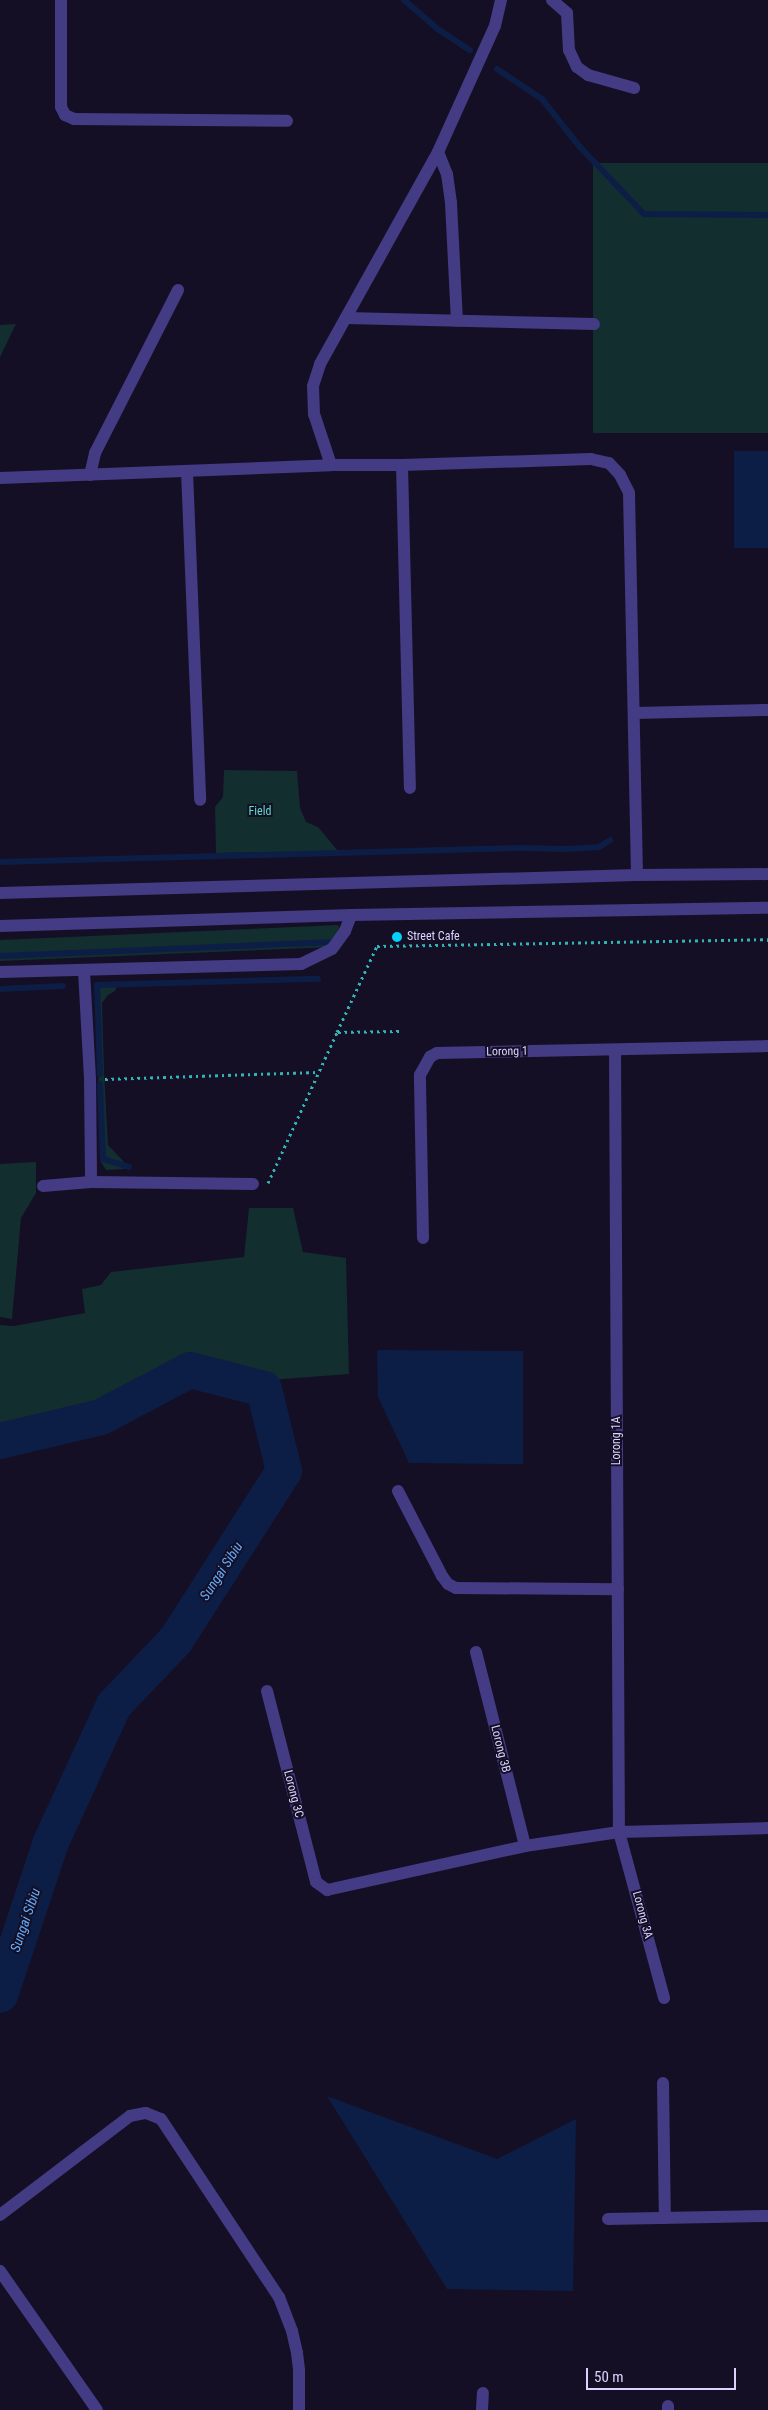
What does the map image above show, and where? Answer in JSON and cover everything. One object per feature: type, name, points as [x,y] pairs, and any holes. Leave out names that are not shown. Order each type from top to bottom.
[{"type":"street","points":[[61,0],[61,108],[66,115],[74,119],[287,121]]},
{"type":"street","points":[[331,465],[314,414],[313,386],[320,364],[438,152],[495,26],[501,0]]},
{"type":"street","points":[[552,0],[566,13],[569,50],[577,67],[588,75],[634,88]]},
{"type":"street","points":[[438,152],[447,174],[451,203],[457,321]]},
{"type":"street","points":[[90,475],[95,453],[178,290]]},
{"type":"street","points":[[347,318],[594,324]]},
{"type":"street","points":[[0,478],[331,465],[402,465],[591,459],[609,462],[620,475],[629,493],[637,875]]},
{"type":"street","points":[[402,465],[410,788]]},
{"type":"street","points":[[187,471],[200,800]]},
{"type":"street","points":[[635,712],[768,710]]},
{"type":"street","points":[[0,893],[637,875],[768,874]]},
{"type":"street","points":[[0,926],[351,915],[768,908]]},
{"type":"street","points":[[0,972],[301,964],[332,949],[345,931],[351,915]]},
{"type":"street","points":[[84,971],[90,1080],[91,1182]]},
{"type":"street","name":"Lorong 1","points":[[423,1238],[420,1075],[430,1057],[437,1054],[768,1046]]},
{"type":"street","name":"Lorong 1A","points":[[615,1050],[619,1832]]},
{"type":"street","points":[[43,1186],[91,1182],[254,1184]]},
{"type":"street","points":[[398,1491],[442,1576],[448,1584],[456,1588],[618,1589]]},
{"type":"street","name":"Lorong 3B","points":[[476,1652],[524,1846]]},
{"type":"street","name":"Lorong 3C","points":[[267,1692],[316,1882],[320,1887],[328,1890],[524,1846]]},
{"type":"street","points":[[524,1846],[619,1832],[768,1828]]},
{"type":"street","name":"Lorong 3A","points":[[619,1832],[664,1998]]},
{"type":"street","points":[[663,2083],[665,2218]]},
{"type":"street","points":[[0,2215],[130,2116],[146,2113],[161,2119],[279,2297],[292,2331],[297,2353],[299,2410]]},
{"type":"street","points":[[608,2219],[768,2216]]},
{"type":"street","points":[[0,2271],[97,2410]]},
{"type":"street","points":[[482,2410],[483,2394]]},
{"type":"path","points":[[270,1183],[337,1032],[378,946],[768,939]]},
{"type":"path","points":[[337,1032],[400,1031]]},
{"type":"path","points":[[90,1080],[319,1072]]},
{"type":"green space","points":[[593,163],[768,163],[768,433],[593,433]]},
{"type":"green space","points":[[16,324],[0,357],[0,325]]},
{"type":"green space","name":"Field","points":[[224,770],[297,771],[300,808],[306,822],[318,827],[338,851],[216,853],[215,807],[223,797]]},
{"type":"green space","points":[[338,925],[341,930],[333,947],[0,961],[0,940]]},
{"type":"green space","points":[[118,983],[115,991],[108,995],[102,1003],[104,1072],[108,1145],[124,1162],[125,1169],[106,1170],[101,1162],[96,995],[98,988],[103,984]]},
{"type":"green space","points":[[36,1162],[36,1193],[21,1218],[12,1319],[0,1317],[0,1164]]},
{"type":"green space","points":[[249,1208],[293,1208],[303,1252],[346,1258],[349,1374],[270,1380],[186,1364],[102,1406],[0,1433],[0,1325],[14,1326],[85,1313],[82,1289],[101,1285],[111,1272],[244,1257]]},
{"type":"water","points":[[734,451],[768,451],[768,548],[734,548]]},
{"type":"water","points":[[377,1350],[523,1351],[523,1464],[409,1463],[378,1397]]},
{"type":"water","points":[[327,2096],[497,2159],[576,2119],[573,2291],[447,2289]]},
{"type":"waterway","points":[[404,0],[439,30],[470,50]]},
{"type":"waterway","points":[[497,69],[542,99],[579,146],[644,214],[768,215]]},
{"type":"waterway","points":[[0,862],[522,848],[565,849],[599,847],[610,840]]},
{"type":"waterway","points":[[0,956],[337,942]]},
{"type":"waterway","points":[[100,1074],[97,985],[318,979]]},
{"type":"waterway","points":[[0,989],[63,986]]},
{"type":"waterway","points":[[100,1084],[103,1159],[129,1167]]},
{"type":"waterway","name":"Sungai Sibiu","points":[[0,1441],[101,1417],[190,1370],[264,1389],[284,1471],[176,1640],[114,1705],[51,1842],[0,1995]]},
{"type":"place","name":"Street Cafe","points":[[397,937]]}]
